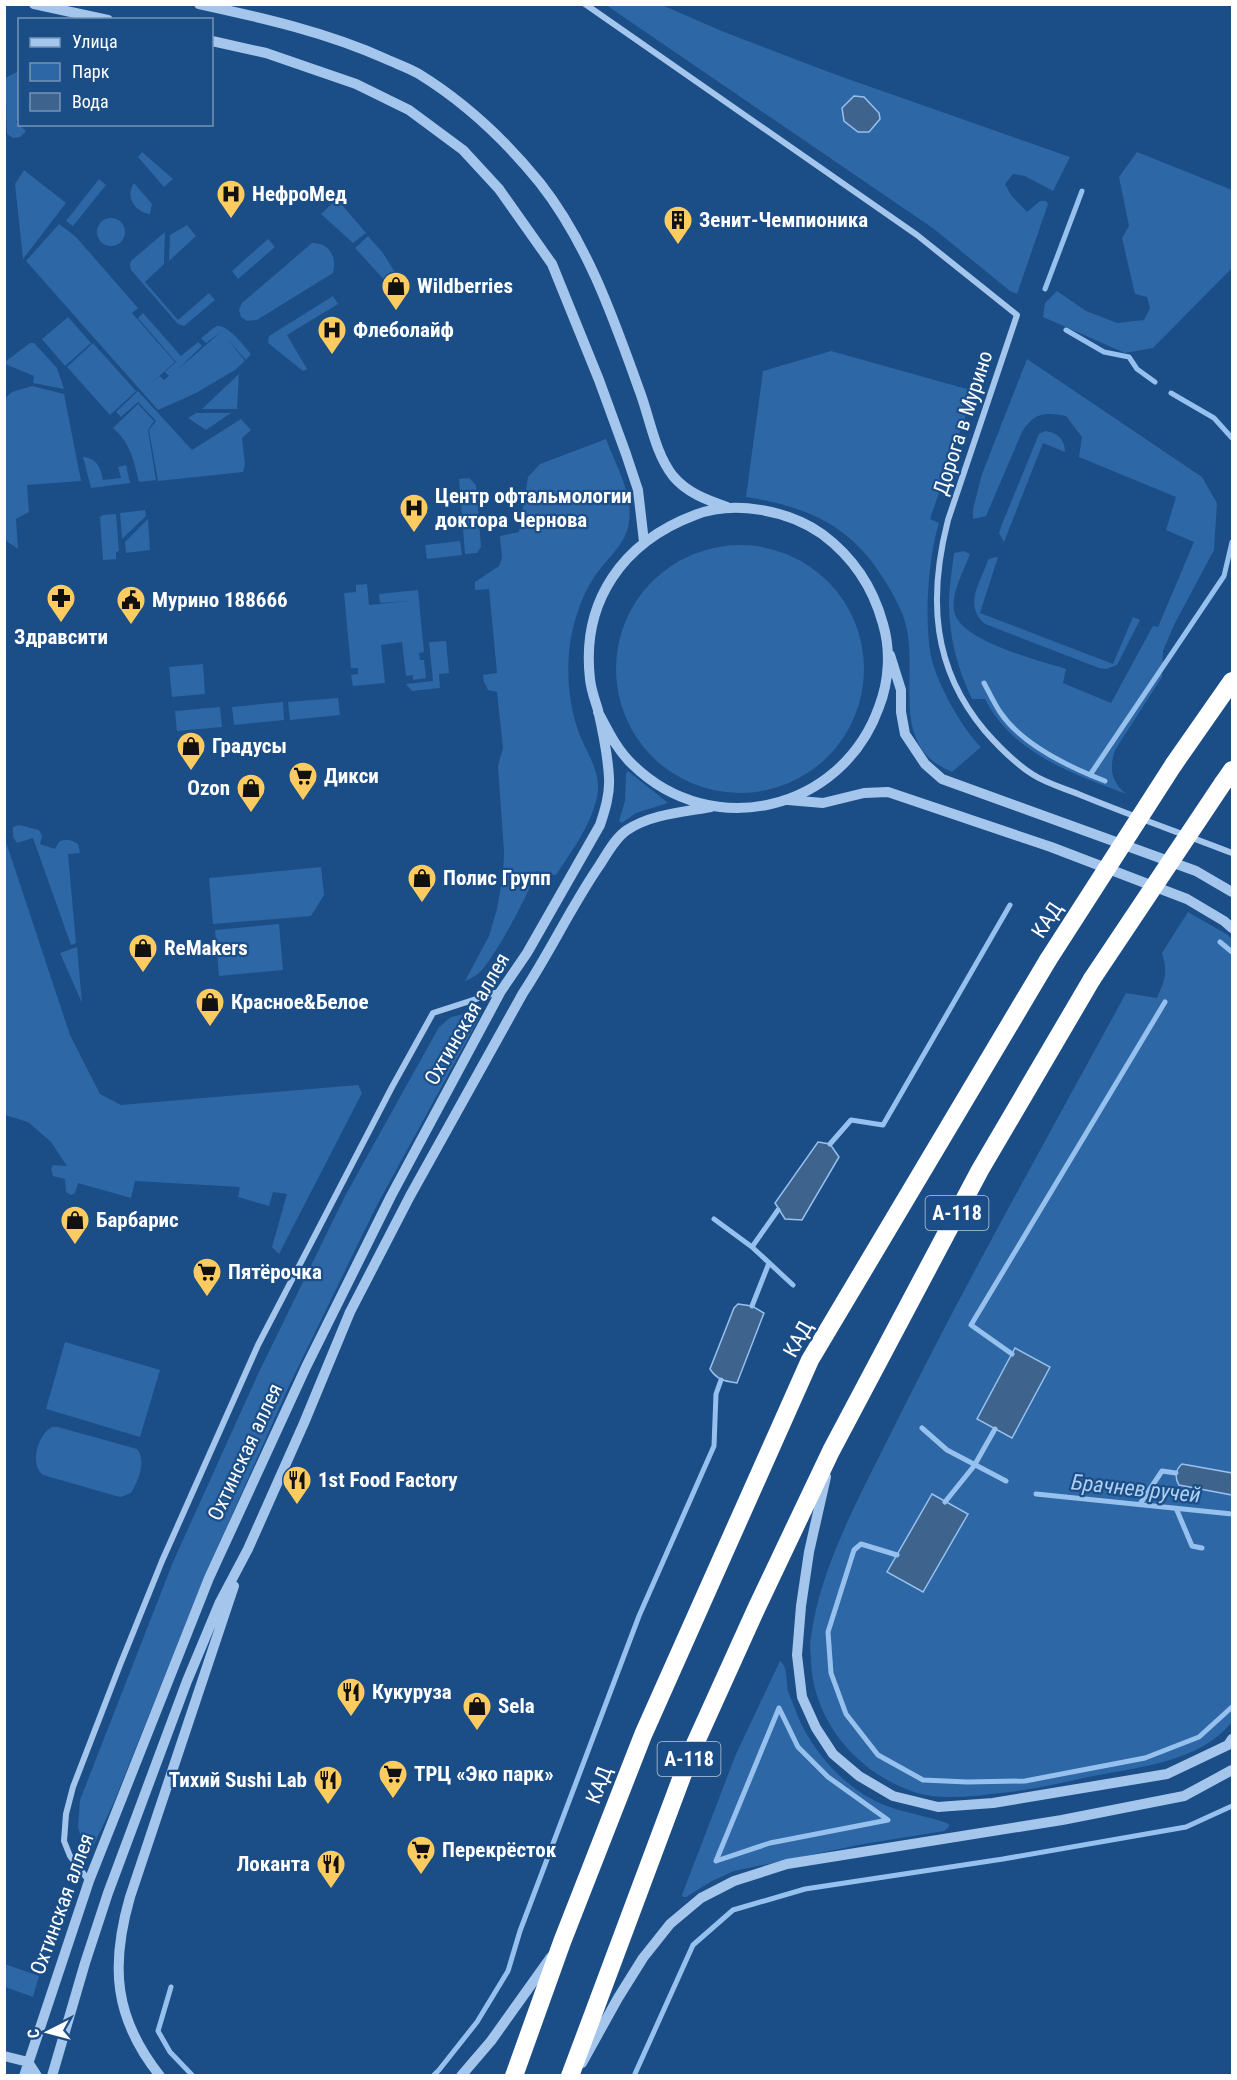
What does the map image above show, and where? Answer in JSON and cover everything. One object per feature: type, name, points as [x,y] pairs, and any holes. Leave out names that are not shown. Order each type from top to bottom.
[{"type":"highway","name":"КАД","points":[[514,2076],[562,1942],[643,1734],[810,1360],[1048,960],[1174,764],[1233,681]]},
{"type":"highway","name":"А-118","points":[[570,2076],[690,1755],[831,1451],[980,1170],[1092,979],[1228,777]]},
{"type":"street","points":[[34,4],[99,18]]},
{"type":"street","points":[[199,4],[262,18],[363,48],[418,74],[468,109],[506,144],[541,184],[567,223],[594,275],[633,372],[663,461],[674,477],[697,496],[730,508]]},
{"type":"street","name":"Дорога в Мурино","points":[[585,4],[917,235],[1017,315],[943,543],[937,587],[937,622],[944,657],[955,690],[999,748],[1033,775],[1233,853]]},
{"type":"street","points":[[213,41],[266,52],[356,84],[409,110],[463,150],[499,189],[552,264],[599,380],[638,490],[644,542]]},
{"type":"street","points":[[730,508],[762,510],[792,518],[820,532],[844,552],[864,577],[878,605],[888,649],[883,697],[875,720],[863,742],[848,761],[810,790],[787,800],[760,807],[738,809],[715,807],[684,798],[656,784],[632,764],[612,740],[598,712],[590,682],[588,650],[594,619],[605,590],[622,564],[644,542],[670,525],[700,513],[730,508]]},
{"type":"street","points":[[888,649],[901,690],[901,712],[905,734],[925,764],[942,779],[1196,871],[1233,892]]},
{"type":"street","name":"Охтинская аллея","points":[[24,2076],[89,1881],[209,1578],[306,1367],[391,1196],[501,991],[527,953],[600,825],[607,804],[609,779],[598,712]]},
{"type":"street","points":[[787,800],[823,803],[864,793],[888,792],[1051,847],[1187,899],[1233,928]]},
{"type":"street","name":"Охтинская аллея","points":[[52,2076],[85,1963],[118,1864],[187,1681],[220,1602],[248,1549],[316,1396],[350,1312],[416,1185],[582,891],[610,849],[626,831],[645,822],[715,807]]},
{"type":"street","points":[[89,1881],[70,1856],[64,1841],[66,1814],[73,1787],[158,1571],[247,1369],[387,1097],[433,1013],[501,991]]},
{"type":"street","points":[[831,1451],[809,1552],[797,1655],[802,1697],[816,1728],[833,1754],[859,1776],[893,1796],[938,1807],[993,1803],[1167,1774],[1228,1745],[1233,1739]]},
{"type":"street","points":[[160,2076],[148,2060],[128,2024],[118,1977],[118,1947],[130,1897],[248,1549]]},
{"type":"street","points":[[575,2076],[618,1998],[643,1958],[670,1924],[701,1898],[735,1881],[786,1864],[1062,1820],[1184,1796],[1233,1770]]},
{"type":"street","points":[[462,2076],[491,2041],[562,1942]]},
{"type":"street","points":[[4,2056],[28,2062],[37,2076]]},
{"type":"green space","points":[[606,5],[662,5],[724,32],[834,74],[1070,157],[1053,191],[1025,176],[1013,174],[1005,184],[1011,195],[1027,212],[1040,201],[1046,201],[1048,204],[1017,294],[1010,291],[934,229]]},
{"type":"green space","points":[[18,72],[18,119],[16,122],[26,131],[20,137],[13,138],[7,134],[5,78]]},
{"type":"green space","points":[[142,152],[173,179],[164,187],[138,157]]},
{"type":"green space","points":[[1137,152],[1232,190],[1232,268],[1153,348],[1125,353],[1043,317],[1045,303],[1057,291],[1086,311],[1117,323],[1144,320],[1150,308],[1147,297],[1135,294],[1122,238],[1129,226],[1119,177]]},
{"type":"green space","points":[[24,170],[66,203],[23,259],[15,184]]},
{"type":"green space","points":[[99,179],[106,185],[73,226],[66,221]]},
{"type":"green space","points":[[134,183],[152,204],[150,214],[139,210],[133,203],[130,193]]},
{"type":"green space","points":[[337,199],[366,233],[353,243],[321,214]]},
{"type":"green space","points":[[111,218],[121,222],[125,232],[121,242],[111,246],[101,242],[97,232],[101,222]]},
{"type":"green space","points":[[59,224],[76,237],[138,308],[132,313],[175,362],[145,389],[160,376],[164,380],[169,376],[165,372],[176,362],[138,318],[143,313],[181,356],[198,342],[202,346],[176,371],[221,332],[206,343],[201,338],[217,326],[231,332],[251,354],[246,360],[227,339],[245,361],[235,370],[196,393],[158,410],[26,261]]},
{"type":"green space","points":[[187,225],[196,236],[169,261],[170,235]]},
{"type":"green space","points":[[165,232],[164,264],[145,282],[178,320],[209,293],[215,300],[184,326],[178,324],[131,270],[131,261]]},
{"type":"green space","points":[[368,236],[383,253],[399,279],[389,285],[355,248]]},
{"type":"green space","points":[[268,239],[275,247],[238,279],[232,271]]},
{"type":"green space","points":[[312,243],[323,245],[331,252],[334,262],[333,273],[257,320],[247,321],[241,317],[239,310],[242,303]]},
{"type":"green space","points":[[333,296],[338,304],[287,335],[307,369],[303,371],[268,343],[269,336]]},
{"type":"green space","points":[[68,317],[91,343],[65,366],[42,339]]},
{"type":"green space","points":[[30,343],[34,343],[57,368],[64,389],[33,383],[34,376],[5,364]]},
{"type":"green space","points":[[93,343],[136,391],[110,415],[67,367]]},
{"type":"green space","points":[[831,351],[974,391],[930,519],[939,523],[932,555],[928,594],[928,632],[933,664],[953,708],[981,747],[952,772],[933,761],[920,746],[913,730],[906,624],[895,599],[872,562],[842,532],[826,522],[789,506],[746,497],[763,371]]},
{"type":"green space","points":[[1027,359],[1202,477],[1217,503],[1214,550],[1174,625],[1163,651],[1162,677],[1115,750],[1112,763],[1114,779],[1126,794],[1065,769],[1028,748],[1011,734],[985,699],[972,699],[955,653],[949,616],[950,592],[954,553],[964,551],[970,554],[954,596],[954,611],[959,622],[970,632],[1002,648],[1066,669],[1063,683],[1111,703],[1153,626],[1158,627],[1194,542],[1166,530],[1176,497],[1079,457],[1082,437],[1066,416],[1058,415],[1040,415],[1026,426],[986,516],[973,519],[973,509],[982,474]]},
{"type":"green space","points":[[239,374],[237,409],[202,409]]},
{"type":"green space","points":[[32,386],[64,394],[81,481],[27,485],[29,512],[16,519],[18,549],[5,540],[5,398],[12,392]]},
{"type":"green space","points":[[138,391],[192,450],[241,419],[251,430],[242,438],[245,464],[243,472],[158,481],[149,430],[156,421],[138,402],[121,417],[116,412]]},
{"type":"green space","points":[[138,404],[154,421],[148,430],[156,480],[139,482],[133,459],[124,439],[113,428]]},
{"type":"green space","points":[[196,413],[231,413],[206,430],[188,418]]},
{"type":"green space","points":[[1045,431],[1060,437],[1064,443],[1065,452],[1043,443],[1004,542],[999,533],[1002,524],[1039,434]]},
{"type":"green space","points":[[606,439],[626,490],[630,511],[629,522],[624,538],[593,579],[581,602],[571,636],[568,668],[574,715],[597,776],[596,800],[588,823],[556,875],[536,871],[519,909],[493,955],[478,974],[465,981],[489,936],[497,909],[504,852],[498,766],[503,748],[497,692],[488,690],[483,675],[497,673],[489,589],[475,590],[475,582],[499,566],[502,558],[500,536],[519,532],[528,477],[540,464]]},
{"type":"green space","points":[[83,457],[92,459],[98,464],[103,480],[121,478],[118,467],[126,465],[130,483],[91,488]]},
{"type":"green space","points":[[469,478],[476,485],[481,547],[477,553],[465,554],[459,479]]},
{"type":"green space","points":[[145,510],[146,516],[122,539],[120,513]]},
{"type":"green space","points":[[116,514],[119,551],[116,552],[116,559],[103,560],[100,517]]},
{"type":"green space","points":[[148,519],[150,550],[126,553],[125,542]]},
{"type":"green space","points":[[460,541],[462,555],[427,559],[425,545]]},
{"type":"green space","points":[[728,545],[752,545],[776,550],[799,559],[828,581],[850,610],[855,621],[862,645],[864,669],[862,693],[855,717],[850,728],[828,757],[799,779],[788,784],[752,793],[728,793],[704,788],[681,779],[661,765],[644,748],[630,728],[621,705],[616,681],[616,657],[621,633],[630,610],[644,590],[661,573],[681,559],[704,550]]},
{"type":"green space","points":[[998,557],[980,613],[1113,664],[1133,617],[1140,620],[1117,665],[1106,669],[1099,668],[985,624],[978,617],[975,609],[975,594],[988,560]]},
{"type":"green space","points":[[367,584],[369,605],[409,601],[380,603],[379,594],[418,590],[424,652],[419,653],[420,660],[424,660],[426,678],[413,680],[413,675],[406,676],[402,642],[381,645],[385,683],[353,686],[351,675],[358,674],[358,668],[351,668],[344,593],[356,592],[356,585]]},
{"type":"green space","points":[[446,641],[449,673],[439,674],[440,688],[412,691],[406,684],[433,681],[429,642]]},
{"type":"green space","points":[[203,664],[205,694],[172,697],[169,667]]},
{"type":"green space","points":[[338,698],[340,715],[290,720],[288,702]]},
{"type":"green space","points":[[283,702],[284,720],[234,725],[232,707]]},
{"type":"green space","points":[[220,707],[222,727],[177,731],[175,711]]},
{"type":"green space","points":[[628,771],[668,803],[636,813],[622,823],[619,821],[625,801]]},
{"type":"green space","points":[[19,825],[39,830],[42,836],[40,844],[55,849],[59,842],[64,840],[78,844],[80,853],[68,854],[76,943],[71,945],[33,838],[17,843],[13,837],[13,827]]},
{"type":"green space","points":[[4,836],[70,1035],[100,1094],[121,1105],[358,1085],[362,1093],[279,1254],[272,1247],[287,1194],[273,1192],[269,1206],[238,1197],[240,1187],[135,1181],[131,1198],[78,1183],[75,1193],[71,1195],[66,1192],[65,1179],[53,1176],[51,1169],[53,1165],[67,1166],[51,1142],[28,1122],[5,1115]]},
{"type":"green space","points":[[321,867],[324,895],[311,916],[213,924],[209,878]]},
{"type":"green space","points":[[1188,912],[1228,935],[1232,940],[1232,1722],[1218,1736],[1185,1755],[1146,1766],[1002,1793],[946,1797],[914,1792],[875,1772],[858,1759],[830,1725],[820,1705],[814,1684],[810,1643],[824,1582],[845,1526],[871,1472],[952,1313],[1010,1206],[1126,993],[1157,998],[1165,976],[1162,953]]},
{"type":"green space","points":[[279,924],[283,970],[219,976],[215,930]]},
{"type":"green space","points":[[77,947],[82,1003],[60,953]]},
{"type":"green space","points":[[477,1011],[479,1018],[376,1207],[289,1386],[204,1578],[114,1802],[91,1851],[85,1851],[78,1827],[80,1800],[173,1562],[258,1374],[345,1196],[439,1027],[451,1017]]},
{"type":"green space","points":[[65,1342],[160,1370],[140,1437],[46,1409]]},
{"type":"green space","points":[[52,1427],[137,1449],[141,1465],[139,1477],[131,1493],[121,1497],[116,1496],[43,1475],[37,1464],[37,1450],[43,1436]]},
{"type":"green space","points":[[780,1661],[784,1667],[788,1691],[798,1717],[813,1745],[834,1770],[872,1799],[895,1809],[949,1824],[948,1828],[944,1831],[858,1845],[734,1871],[683,1897],[736,1754]]},
{"type":"green space","points":[[5,1964],[39,1976],[33,1997],[5,1987]]},
{"type":"water","points":[[854,96],[864,97],[879,113],[880,119],[869,132],[858,132],[844,121],[842,108]]},
{"type":"water","points":[[818,1142],[830,1144],[839,1157],[802,1220],[785,1219],[775,1203]]},
{"type":"water","points":[[738,1304],[752,1306],[764,1313],[737,1383],[718,1378],[710,1369],[734,1308]]},
{"type":"water","points":[[1015,1348],[1050,1367],[1012,1438],[977,1419]]},
{"type":"water","points":[[1182,1464],[1232,1473],[1232,1495],[1179,1485],[1176,1473]]},
{"type":"water","points":[[932,1494],[968,1514],[923,1592],[887,1572]]},
{"type":"waterway","points":[[1045,289],[1082,191]]},
{"type":"waterway","points":[[1066,330],[1104,352],[1129,357],[1137,369],[1155,382]]},
{"type":"waterway","points":[[1171,393],[1214,418],[1232,438]]},
{"type":"waterway","points":[[1090,775],[1224,576],[1232,542]]},
{"type":"waterway","points":[[984,683],[1009,724],[1033,745],[1062,762],[1105,781]]},
{"type":"waterway","points":[[830,1144],[851,1120],[883,1125],[1010,905]]},
{"type":"waterway","points":[[1220,942],[1232,952]]},
{"type":"waterway","points":[[1012,1354],[971,1325],[1165,1002]]},
{"type":"waterway","points":[[752,1247],[778,1210]]},
{"type":"waterway","points":[[714,1219],[752,1247],[793,1285]]},
{"type":"waterway","points":[[752,1306],[769,1263]]},
{"type":"waterway","points":[[433,2076],[477,2022],[508,1971],[520,1931],[639,1616],[714,1446],[716,1394],[721,1380]]},
{"type":"waterway","name":"Брачнев ручей","points":[[922,1428],[947,1450],[1006,1481]]},
{"type":"waterway","name":"Брачнев ручей","points":[[945,1502],[974,1466],[995,1429]]},
{"type":"waterway","points":[[1140,1504],[1162,1471],[1176,1473]]},
{"type":"waterway","name":"Брачнев ручей","points":[[1036,1494],[1232,1514]]},
{"type":"waterway","points":[[1176,1508],[1192,1546],[1202,1548]]},
{"type":"waterway","points":[[897,1555],[861,1544],[854,1550],[828,1632],[831,1673],[846,1714],[878,1755],[923,1780],[1025,1781],[1145,1758],[1199,1737],[1232,1707]]},
{"type":"waterway","points":[[716,1861],[770,1843],[888,1820],[828,1777],[798,1747],[779,1708]]},
{"type":"waterway","points":[[716,1861],[779,1708]]},
{"type":"waterway","points":[[634,2076],[693,1945],[733,1910],[805,1889],[1003,1859],[1186,1827],[1232,1806]]},
{"type":"waterway","points":[[171,1987],[158,2031],[170,2052],[193,2076]]},
{"type":"place","name":"НефроМед","points":[[231,220]]},
{"type":"place","name":"Зенит-Чемпионика","points":[[678,246]]},
{"type":"place","name":"Wildberries","points":[[396,312]]},
{"type":"place","name":"Флеболайф","points":[[332,356]]},
{"type":"place","name":"Центр офтальмологии доктора Чернова","points":[[414,534]]},
{"type":"place","name":"Здравсити","points":[[61,624]]},
{"type":"place","name":"Мурино 188666","points":[[131,626]]},
{"type":"place","name":"Градусы","points":[[191,772]]},
{"type":"place","name":"Дикси","points":[[303,802]]},
{"type":"place","name":"Ozon","points":[[251,814]]},
{"type":"place","name":"Полис Групп","points":[[422,904]]},
{"type":"place","name":"ReMakers","points":[[143,974]]},
{"type":"place","name":"Красное&Белое","points":[[210,1028]]},
{"type":"place","name":"Барбарис","points":[[75,1246]]},
{"type":"place","name":"Пятёрочка","points":[[207,1298]]},
{"type":"place","name":"1st Food Factory","points":[[297,1506]]},
{"type":"place","name":"Кукуруза","points":[[351,1718]]},
{"type":"place","name":"Sela","points":[[477,1732]]},
{"type":"place","name":"ТРЦ «Эко парк»","points":[[393,1800]]},
{"type":"place","name":"Тихий Sushi Lab","points":[[328,1806]]},
{"type":"place","name":"Перекрёсток","points":[[421,1876]]},
{"type":"place","name":"Локанта","points":[[331,1890]]}]
